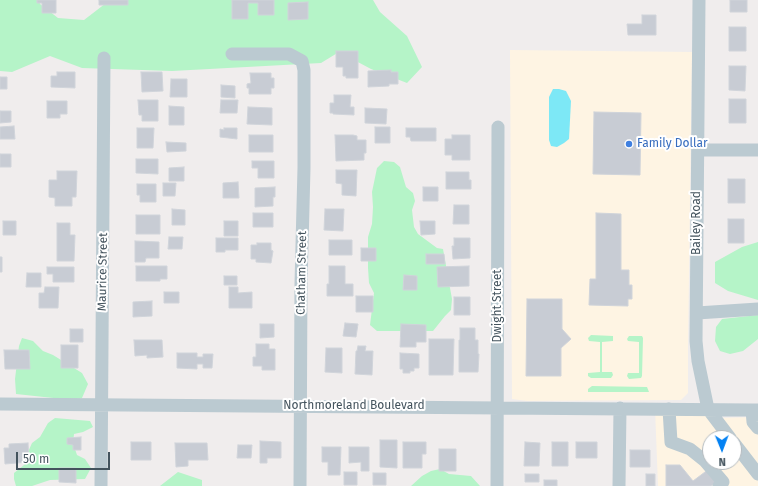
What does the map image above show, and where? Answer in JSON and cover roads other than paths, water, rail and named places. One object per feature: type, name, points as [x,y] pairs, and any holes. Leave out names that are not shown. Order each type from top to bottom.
[{"type":"street","name":"Bailey Road","points":[[699,0],[696,341],[698,361],[708,409],[723,430]]},
{"type":"street","name":"Chatham Street","points":[[232,54],[290,54],[302,61],[304,70],[300,486]]},
{"type":"street","name":"Maurice Street","points":[[101,486],[104,58]]},
{"type":"street","name":"Dwight Street","points":[[497,486],[498,127]]},
{"type":"street","points":[[698,150],[758,150]]},
{"type":"street","points":[[697,313],[758,309]]},
{"type":"street","name":"Northmoreland Boulevard","points":[[0,404],[755,410]]},
{"type":"street","points":[[619,486],[620,408]]},
{"type":"street","points":[[669,409],[671,442],[690,449],[702,457]]},
{"type":"street","points":[[755,410],[753,422],[758,428]]},
{"type":"street","name":"Bailey Road","points":[[742,454],[758,474]]},
{"type":"street","points":[[716,470],[724,482],[719,486]]},
{"type":"water","points":[[553,89],[566,91],[571,101],[569,139],[557,147],[551,146],[549,140],[549,97]]},
{"type":"place","name":"Family Dollar","points":[[629,144]]}]
